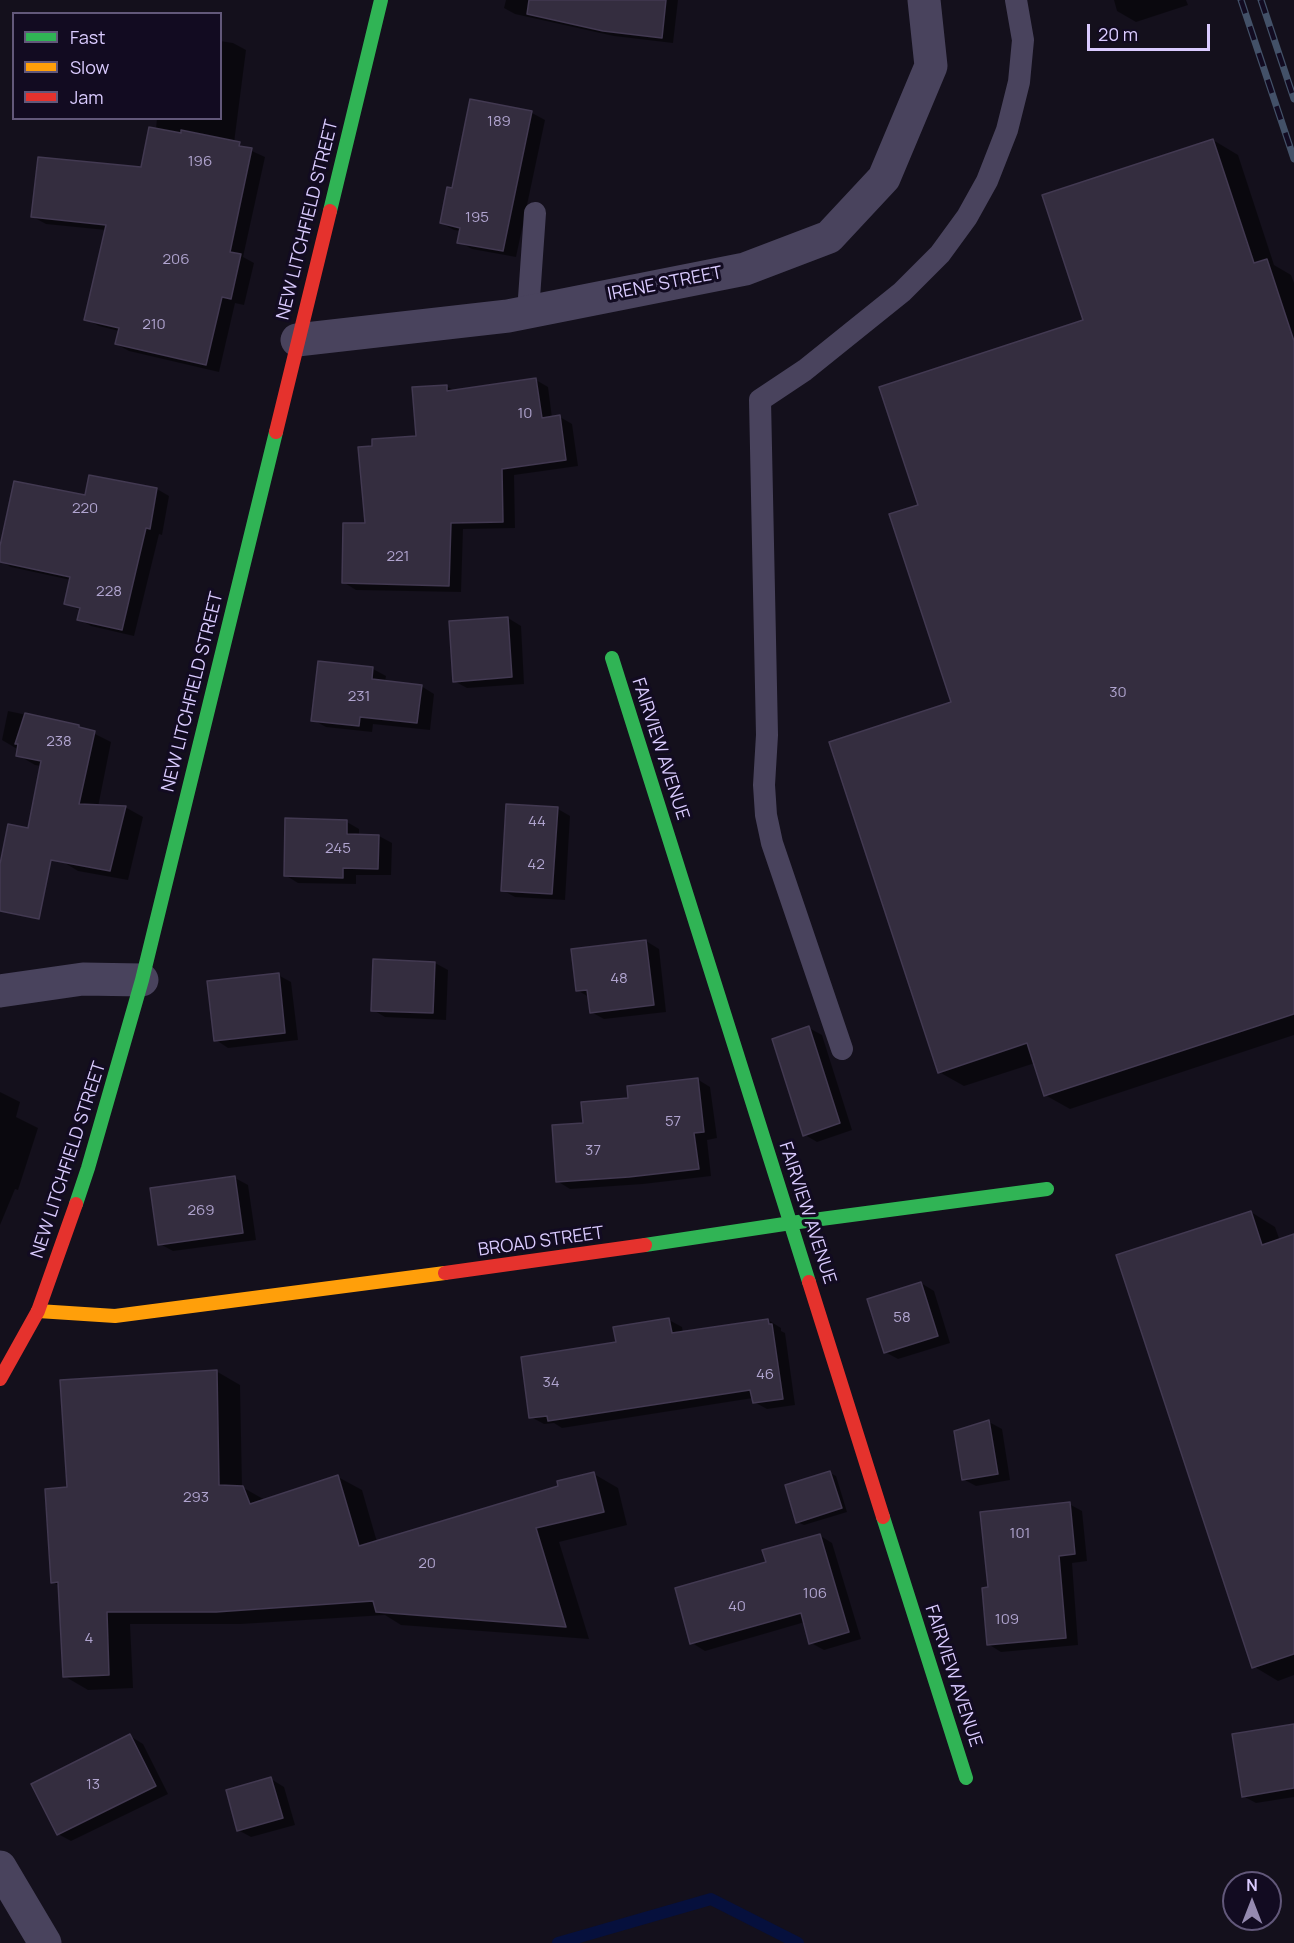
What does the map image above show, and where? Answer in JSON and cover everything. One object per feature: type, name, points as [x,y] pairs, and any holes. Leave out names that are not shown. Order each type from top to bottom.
[{"type":"main road","name":"NEW LITCHFIELD STREET","points":[[0,1379],[38,1311],[88,1168],[142,980],[381,0]]},
{"type":"main road","name":"FAIRVIEW AVENUE","points":[[612,658],[966,1778]]},
{"type":"main road","name":"BROAD STREET","points":[[38,1311],[115,1316],[568,1257],[791,1223],[1047,1189]]},
{"type":"street","name":"IRENE STREET","points":[[297,340],[508,316],[745,268],[829,237],[884,178],[931,66],[924,0]]},
{"type":"street","points":[[0,991],[83,979],[142,980]]},
{"type":"street","points":[[0,1867],[45,1943]]},
{"type":"lane","points":[[842,1049],[772,843],[766,815],[767,735],[760,400],[805,370],[902,292],[940,254],[967,217],[987,181],[1007,130],[1019,82],[1023,40],[1016,0]]},
{"type":"lane","points":[[528,312],[535,213]]},
{"type":"building","points":[[529,0],[666,0],[662,38],[603,31],[527,14]]},
{"type":"building","points":[[470,99],[532,111],[503,251],[457,243],[460,228],[440,223],[447,187],[452,188]]},
{"type":"building","points":[[149,127],[181,133],[181,130],[240,142],[239,146],[252,148],[230,252],[241,254],[231,299],[222,297],[206,365],[115,344],[119,328],[84,320],[106,225],[31,217],[38,157],[141,167]]},
{"type":"building","points":[[1213,139],[1254,263],[1267,259],[1294,341],[1294,1014],[1044,1096],[1027,1043],[938,1073],[829,742],[951,702],[889,514],[918,505],[879,387],[1083,320],[1042,195]]},
{"type":"building","points":[[536,378],[542,418],[560,415],[566,460],[502,469],[503,522],[451,523],[449,586],[342,583],[343,523],[365,523],[358,447],[372,446],[372,439],[416,436],[412,387],[447,385],[447,391]]},
{"type":"building","points":[[89,475],[157,488],[150,529],[146,528],[122,630],[77,620],[80,608],[64,604],[70,577],[0,562],[0,546],[14,481],[85,495]]},
{"type":"building","points":[[508,617],[512,677],[453,682],[449,621]]},
{"type":"building","points":[[318,661],[373,667],[372,679],[422,685],[417,723],[360,717],[359,726],[311,721]]},
{"type":"building","points":[[25,713],[79,725],[79,727],[95,731],[79,804],[126,806],[110,871],[51,860],[39,919],[0,911],[0,864],[8,824],[28,828],[41,761],[16,756],[18,744],[15,744]]},
{"type":"building","points":[[506,804],[558,807],[552,894],[501,891]]},
{"type":"building","points":[[285,818],[347,820],[347,834],[379,835],[378,869],[343,868],[343,878],[284,876]]},
{"type":"building","points":[[646,940],[654,1005],[590,1013],[587,990],[576,991],[571,949]]},
{"type":"building","points":[[373,959],[435,962],[433,1013],[371,1011]]},
{"type":"building","points":[[279,973],[285,1033],[214,1041],[207,981]]},
{"type":"building","points":[[809,1026],[840,1123],[803,1136],[772,1039]]},
{"type":"building","points":[[698,1078],[704,1132],[694,1133],[699,1169],[556,1182],[552,1125],[583,1123],[581,1102],[628,1098],[627,1086]]},
{"type":"building","points":[[235,1176],[243,1233],[158,1245],[150,1188]]},
{"type":"building","points":[[1251,1211],[1262,1245],[1294,1234],[1294,1654],[1252,1668],[1116,1255]]},
{"type":"building","points":[[921,1282],[938,1336],[884,1353],[867,1299]]},
{"type":"building","points":[[669,1318],[672,1333],[768,1319],[769,1324],[772,1324],[783,1399],[753,1403],[750,1390],[548,1421],[547,1416],[529,1418],[521,1357],[616,1342],[613,1327]]},
{"type":"building","points":[[217,1370],[219,1485],[243,1486],[250,1504],[338,1475],[359,1546],[558,1486],[557,1481],[594,1472],[604,1512],[536,1528],[566,1627],[376,1612],[373,1601],[216,1612],[107,1612],[109,1675],[63,1677],[58,1582],[51,1583],[45,1489],[67,1487],[60,1380]]},
{"type":"building","points":[[989,1420],[998,1474],[962,1480],[954,1431]]},
{"type":"building","points":[[830,1471],[842,1508],[796,1523],[785,1485]]},
{"type":"building","points":[[1070,1502],[1075,1554],[1059,1556],[1066,1638],[987,1645],[982,1588],[988,1587],[980,1512]]},
{"type":"building","points":[[820,1534],[849,1632],[809,1644],[801,1613],[690,1644],[675,1588],[766,1562],[762,1550]]},
{"type":"building","points":[[1294,1724],[1294,1788],[1242,1797],[1232,1734]]},
{"type":"building","points":[[130,1734],[156,1786],[57,1835],[31,1784]]},
{"type":"building","points":[[271,1777],[283,1818],[237,1831],[226,1790]]},
{"type":"waterway","points":[[558,1943],[711,1899],[798,1943]]},
{"type":"railway","points":[[1241,0],[1294,159]]},
{"type":"railway","points":[[1261,0],[1294,99]]},
{"type":"traffic: fast","points":[[330,211],[381,0]]},
{"type":"traffic: fast","points":[[76,1204],[142,980],[276,432]]},
{"type":"traffic: fast","points":[[612,658],[809,1282]]},
{"type":"traffic: fast","points":[[645,1245],[1047,1189]]},
{"type":"traffic: fast","points":[[883,1517],[966,1778]]},
{"type":"traffic: slow","points":[[38,1311],[115,1316],[445,1273]]},
{"type":"traffic: jam","points":[[276,432],[330,211]]},
{"type":"traffic: jam","points":[[0,1379],[38,1311],[76,1204]]},
{"type":"traffic: jam","points":[[445,1273],[645,1245]]},
{"type":"traffic: jam","points":[[809,1282],[883,1517]]}]
